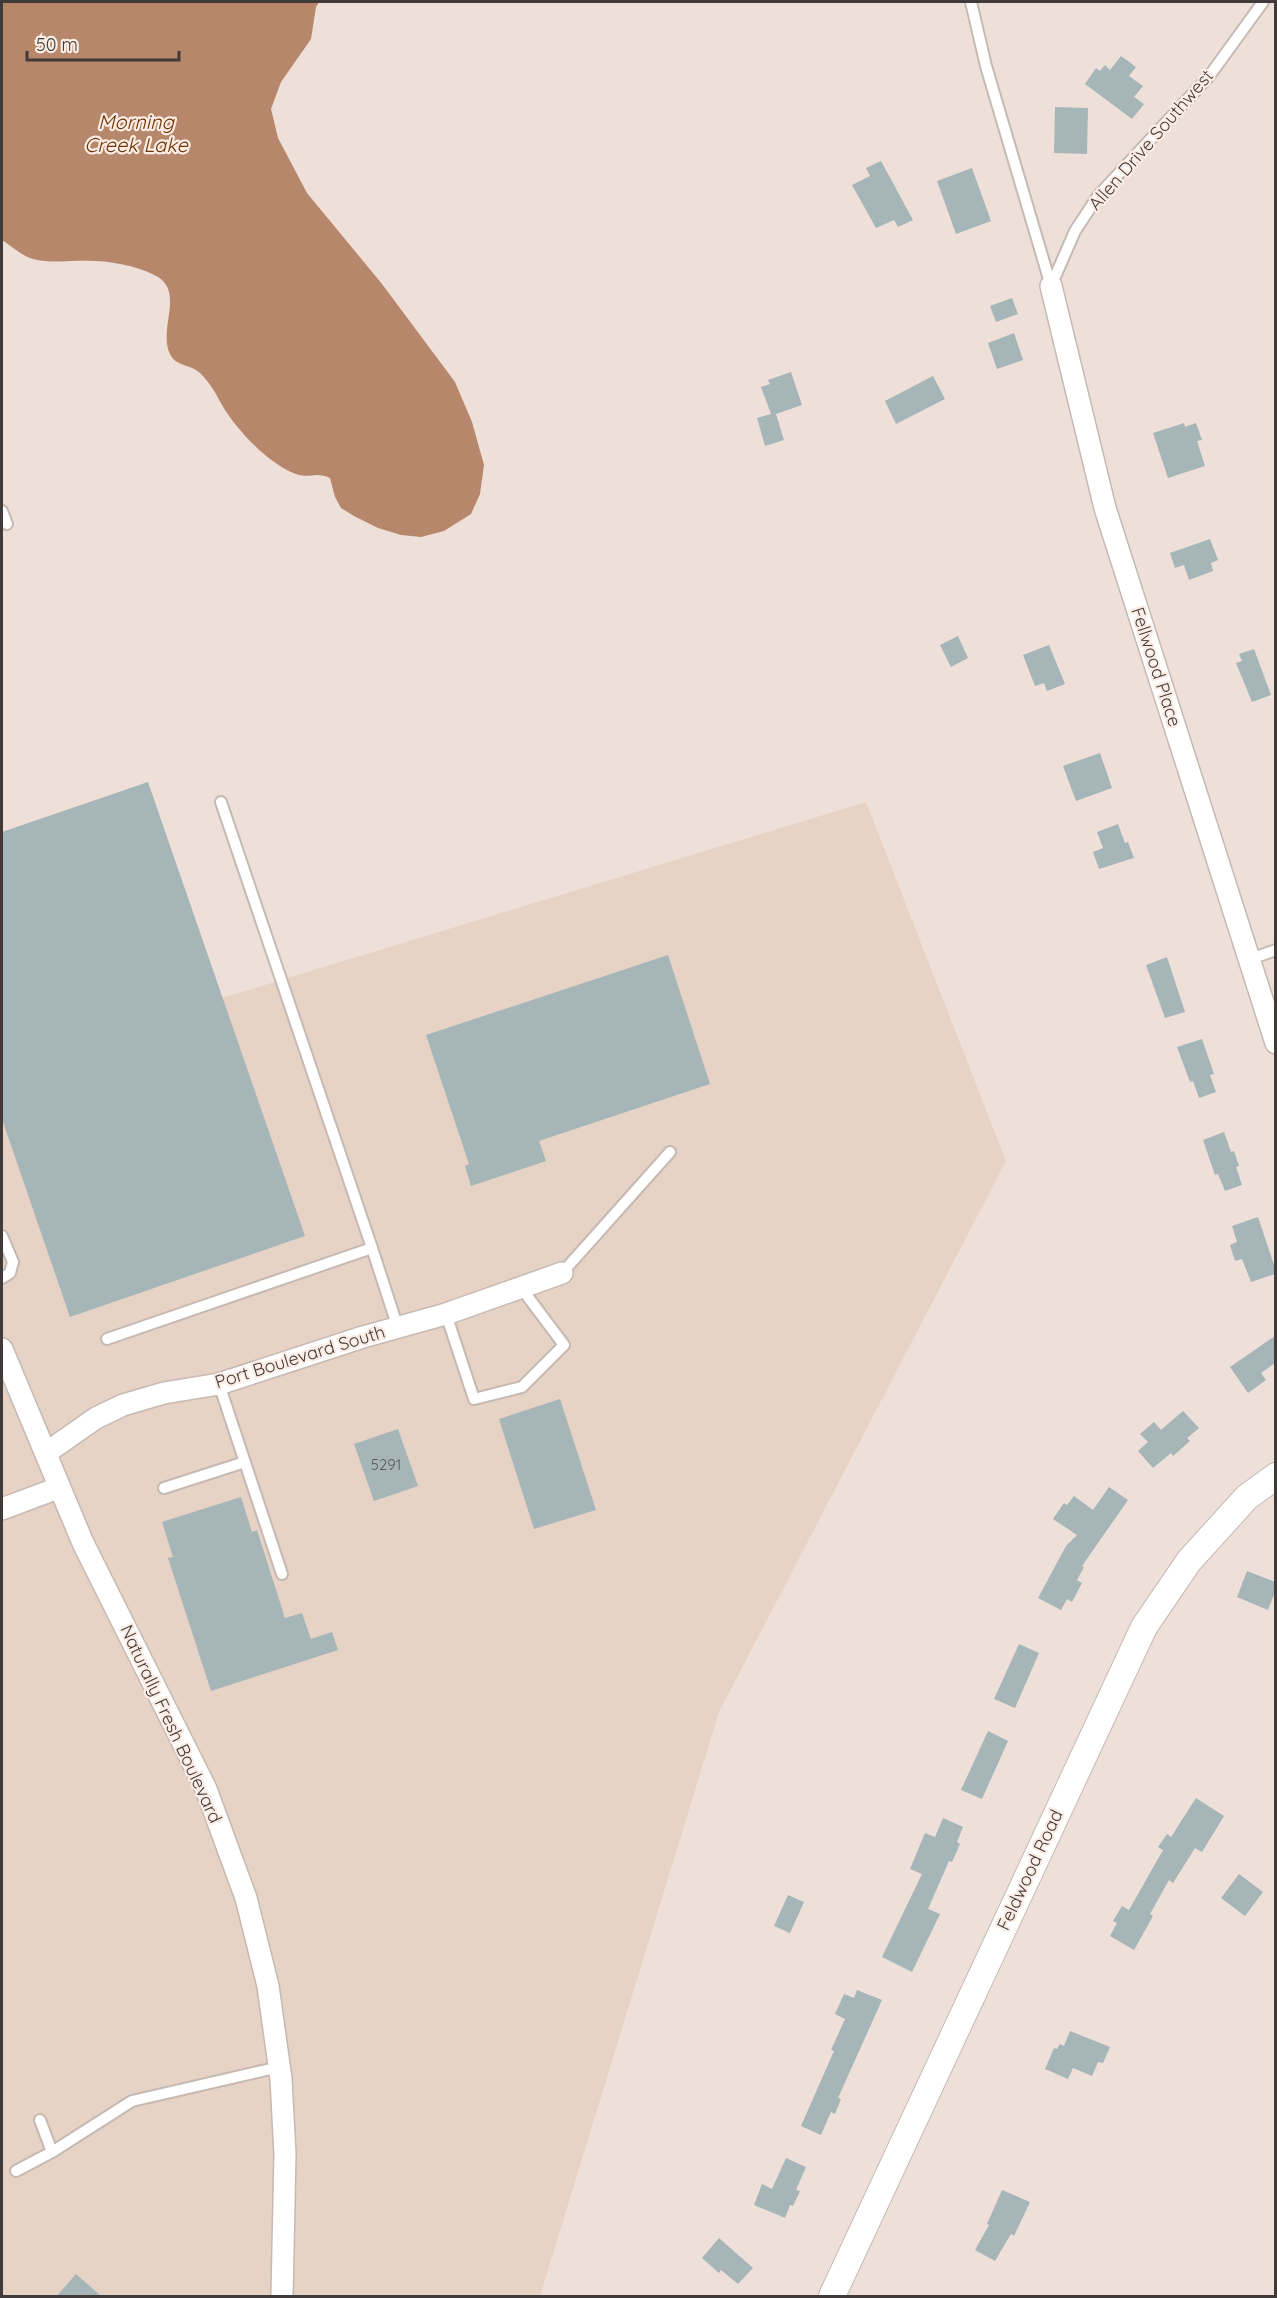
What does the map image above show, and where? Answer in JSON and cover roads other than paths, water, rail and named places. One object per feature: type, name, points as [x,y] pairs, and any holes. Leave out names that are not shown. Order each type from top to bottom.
[{"type":"street","name":"Fellwood Place","points":[[1051,286],[1105,508],[1275,1043]]},
{"type":"street","name":"Port Boulevard South","points":[[46,1453],[96,1418],[123,1405],[164,1393],[219,1384],[446,1314],[562,1273]]},
{"type":"street","name":"Naturally Fresh Boulevard","points":[[2,1349],[46,1453],[58,1488],[83,1542],[206,1789],[246,1898],[268,1986],[279,2067],[285,2154],[282,2296]]},
{"type":"street","name":"Feldwood Road","points":[[832,2296],[1144,1627],[1189,1560],[1247,1497],[1275,1476]]},
{"type":"street","points":[[2,1509],[58,1488]]},
{"type":"lane","points":[[971,2],[986,66],[1051,286]]},
{"type":"lane","name":"Allen Drive Southwest","points":[[1051,286],[1075,231],[1098,196],[1210,75],[1263,2]]},
{"type":"lane","points":[[2,511],[7,524]]},
{"type":"lane","points":[[221,802],[398,1328]]},
{"type":"lane","points":[[1250,959],[1275,950]]},
{"type":"lane","points":[[562,1273],[670,1152]]},
{"type":"lane","points":[[2,1236],[13,1262],[10,1273],[2,1278]]},
{"type":"lane","points":[[108,1339],[372,1248]]},
{"type":"lane","points":[[446,1314],[474,1399],[522,1388],[564,1346],[522,1289]]},
{"type":"lane","points":[[219,1384],[282,1574]]},
{"type":"lane","points":[[164,1488],[245,1462]]},
{"type":"lane","points":[[16,2171],[52,2152],[132,2101],[279,2067]]},
{"type":"lane","points":[[40,2120],[52,2152]]},
{"type":"water","name":"Morning Creek Lake","points":[[2,2],[319,2],[316,7],[311,39],[281,82],[271,109],[278,138],[307,193],[382,284],[455,382],[472,422],[484,465],[480,494],[471,514],[444,531],[421,537],[401,535],[378,528],[354,516],[341,508],[335,497],[330,478],[319,475],[297,475],[272,460],[238,428],[200,373],[173,358],[167,344],[169,292],[158,277],[126,265],[108,262],[33,259],[2,240]]}]
